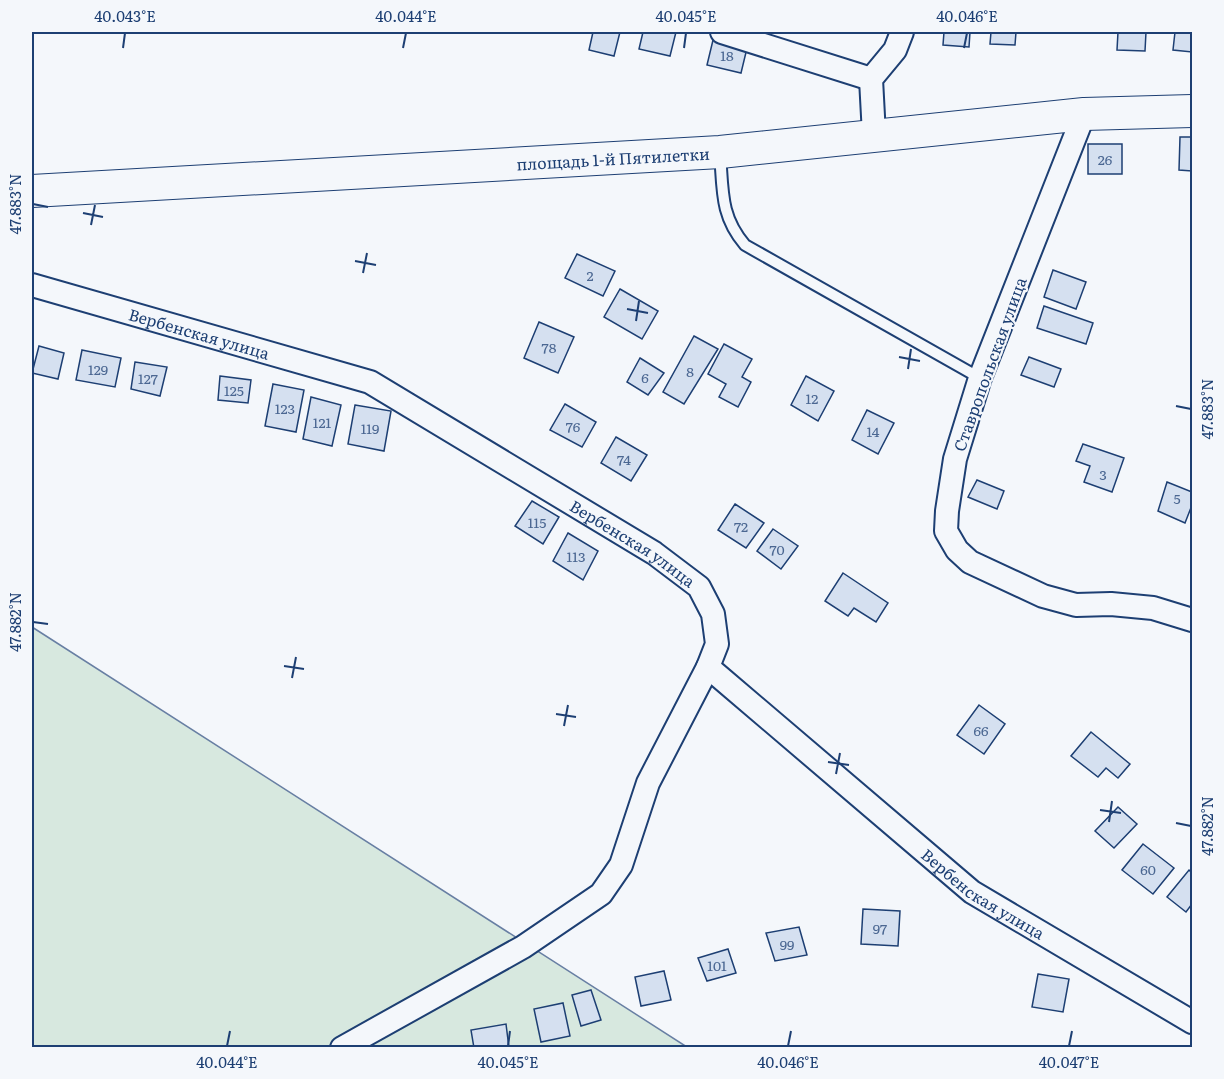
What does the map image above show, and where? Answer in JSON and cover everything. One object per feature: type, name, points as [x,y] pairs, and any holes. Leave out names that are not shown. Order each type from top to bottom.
[{"type":"main road","name":"площадь 1-й Пятилетки","points":[[32,191],[720,152],[1084,114],[1192,111]]},
{"type":"street","points":[[722,32],[871,79]]},
{"type":"street","points":[[874,135],[871,79],[895,50],[902,32]]},
{"type":"street","name":"Ставропольская улица","points":[[1084,114],[980,378],[955,459],[946,511],[946,531],[957,550],[970,562],[1043,596],[1076,605],[1112,604],[1153,608],[1192,620]]},
{"type":"street","name":"Вербенская улица","points":[[32,285],[370,382],[654,553],[699,587],[713,614],[717,644],[708,667],[972,892],[1192,1022]]},
{"type":"street","points":[[342,1047],[523,947],[601,894],[621,865],[648,783],[708,667]]},
{"type":"lane","points":[[720,152],[724,210],[732,230],[745,245],[980,378]]},
{"type":"shaded area","points":[[32,627],[687,1047],[32,1047]]},
{"type":"building","points":[[593,32],[620,32],[614,56],[589,50]]},
{"type":"building","points":[[643,32],[676,32],[670,56],[639,49]]},
{"type":"building","points":[[944,32],[970,32],[969,47],[943,45]]},
{"type":"building","points":[[991,32],[1016,32],[1015,45],[990,44]]},
{"type":"building","points":[[1118,32],[1146,32],[1145,51],[1117,50]]},
{"type":"building","points":[[1175,32],[1192,32],[1192,52],[1173,50]]},
{"type":"building","points":[[714,36],[748,44],[741,73],[707,65]]},
{"type":"building","points":[[1180,137],[1192,137],[1192,171],[1179,170]]},
{"type":"building","points":[[1088,144],[1122,144],[1122,174],[1088,174]]},
{"type":"building","points":[[577,254],[615,271],[603,296],[565,278]]},
{"type":"building","points":[[1053,270],[1086,282],[1076,309],[1044,297]]},
{"type":"building","points":[[620,289],[658,311],[642,339],[604,317]]},
{"type":"building","points":[[1044,306],[1093,323],[1086,344],[1037,328]]},
{"type":"building","points":[[539,322],[574,337],[558,373],[524,358]]},
{"type":"building","points":[[694,336],[718,349],[684,404],[663,392]]},
{"type":"building","points":[[724,344],[752,359],[742,377],[751,382],[738,407],[719,397],[726,384],[708,374]]},
{"type":"building","points":[[39,346],[64,353],[58,379],[32,373]]},
{"type":"building","points":[[82,350],[121,358],[115,387],[76,380]]},
{"type":"building","points":[[1029,357],[1061,369],[1054,387],[1021,375]]},
{"type":"building","points":[[640,358],[664,373],[648,395],[627,382]]},
{"type":"building","points":[[135,362],[167,367],[160,396],[131,389]]},
{"type":"building","points":[[220,376],[251,380],[248,403],[218,400]]},
{"type":"building","points":[[806,376],[834,391],[818,421],[791,405]]},
{"type":"building","points":[[273,384],[304,390],[296,432],[265,426]]},
{"type":"building","points":[[311,397],[341,405],[332,446],[303,439]]},
{"type":"building","points":[[565,404],[596,422],[582,447],[550,430]]},
{"type":"building","points":[[355,405],[391,411],[384,451],[348,444]]},
{"type":"building","points":[[867,410],[894,423],[878,454],[852,440]]},
{"type":"building","points":[[616,437],[647,455],[631,481],[601,463]]},
{"type":"building","points":[[1083,444],[1124,458],[1112,492],[1084,482],[1090,466],[1076,461]]},
{"type":"building","points":[[977,480],[1004,491],[997,509],[968,497]]},
{"type":"building","points":[[1167,482],[1192,492],[1192,505],[1185,523],[1158,511]]},
{"type":"building","points":[[532,501],[559,517],[543,544],[515,526]]},
{"type":"building","points":[[735,504],[764,523],[746,548],[718,530]]},
{"type":"building","points":[[773,529],[798,546],[781,569],[757,551]]},
{"type":"building","points":[[568,533],[598,551],[583,580],[553,561]]},
{"type":"building","points":[[843,573],[888,603],[876,622],[854,608],[848,616],[825,601]]},
{"type":"building","points":[[979,705],[1005,724],[984,754],[957,735]]},
{"type":"building","points":[[1091,732],[1130,764],[1118,778],[1106,768],[1098,777],[1071,756]]},
{"type":"building","points":[[1118,807],[1137,824],[1114,848],[1095,831]]},
{"type":"building","points":[[1143,844],[1174,868],[1153,894],[1122,870]]},
{"type":"building","points":[[1189,870],[1192,873],[1192,904],[1186,912],[1167,897]]},
{"type":"building","points":[[863,909],[900,911],[898,946],[861,944]]},
{"type":"building","points":[[799,927],[807,955],[775,961],[766,933]]},
{"type":"building","points":[[728,949],[736,973],[707,981],[698,958]]},
{"type":"building","points":[[664,971],[671,1000],[641,1006],[635,977]]},
{"type":"building","points":[[1038,974],[1069,979],[1063,1012],[1032,1007]]},
{"type":"building","points":[[591,990],[601,1020],[581,1026],[572,995]]},
{"type":"building","points":[[563,1003],[570,1036],[541,1042],[534,1009]]},
{"type":"building","points":[[506,1024],[509,1048],[474,1048],[471,1030]]}]
